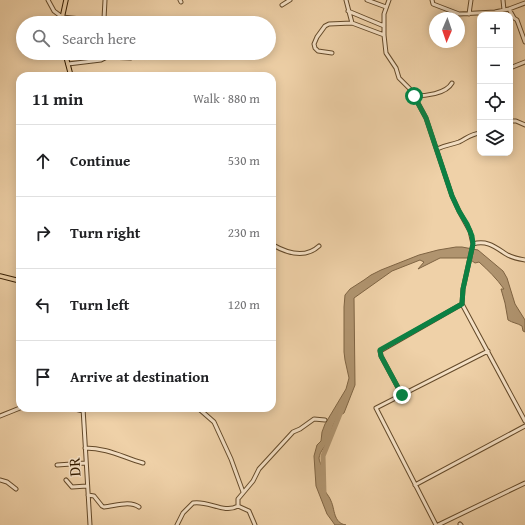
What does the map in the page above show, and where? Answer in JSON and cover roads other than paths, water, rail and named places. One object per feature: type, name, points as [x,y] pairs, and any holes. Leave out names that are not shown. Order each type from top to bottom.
[{"type":"main road","points":[[62,16],[66,0]]},
{"type":"main road","points":[[67,60],[70,72]]},
{"type":"main road","points":[[0,276],[16,280]]},
{"type":"street","points":[[48,0],[54,11],[61,16]]},
{"type":"street","points":[[104,16],[105,0]]},
{"type":"street","points":[[282,5],[290,0]]},
{"type":"street","points":[[346,0],[352,23]]},
{"type":"street","points":[[367,0],[386,7]]},
{"type":"street","points":[[389,0],[384,14],[386,53],[396,68],[399,78],[407,85],[426,118],[438,149],[452,196],[470,231],[472,245],[463,289],[462,304],[525,420]]},
{"type":"street","points":[[432,0],[433,4],[459,14],[511,9],[524,4]]},
{"type":"street","points":[[469,14],[470,0]]},
{"type":"street","points":[[503,0],[504,10]]},
{"type":"street","points":[[511,9],[525,42]]},
{"type":"street","points":[[348,11],[384,26]]},
{"type":"street","points":[[332,52],[314,48],[317,37],[325,26],[329,24],[352,23],[384,35]]},
{"type":"street","points":[[68,64],[101,60]]},
{"type":"street","points":[[513,67],[525,62]]},
{"type":"street","points":[[414,96],[426,95],[441,91],[450,87],[452,83]]},
{"type":"street","points":[[513,120],[525,125]]},
{"type":"street","points":[[438,149],[444,145],[461,141],[472,134],[477,133]]},
{"type":"street","points":[[472,245],[486,242],[507,255],[525,260]]},
{"type":"street","points":[[276,246],[285,251],[306,254],[314,251],[319,246]]},
{"type":"street","points":[[402,395],[381,356],[380,350],[462,304]]},
{"type":"street","points":[[488,351],[376,408],[437,525],[525,483]]},
{"type":"street","points":[[0,416],[16,410]]},
{"type":"street","name":"DR","points":[[83,412],[90,525]]},
{"type":"street","points":[[203,412],[214,422],[231,459],[243,492]]},
{"type":"street","points":[[238,506],[238,499],[253,481],[259,469],[293,432],[300,430],[314,419],[325,420]]},
{"type":"street","points":[[415,485],[525,426]]},
{"type":"street","points":[[85,448],[100,449],[143,463]]},
{"type":"street","points":[[58,465],[86,463]]},
{"type":"street","points":[[0,480],[7,482],[16,489]]},
{"type":"street","points":[[66,480],[72,487],[87,486]]},
{"type":"street","points":[[88,495],[94,496],[102,506],[130,503],[140,507]]},
{"type":"street","points":[[177,525],[183,513],[193,503],[205,503],[228,509],[238,506],[250,511],[255,525]]},
{"type":"waterway","points":[[324,494],[323,456],[342,409]]}]
